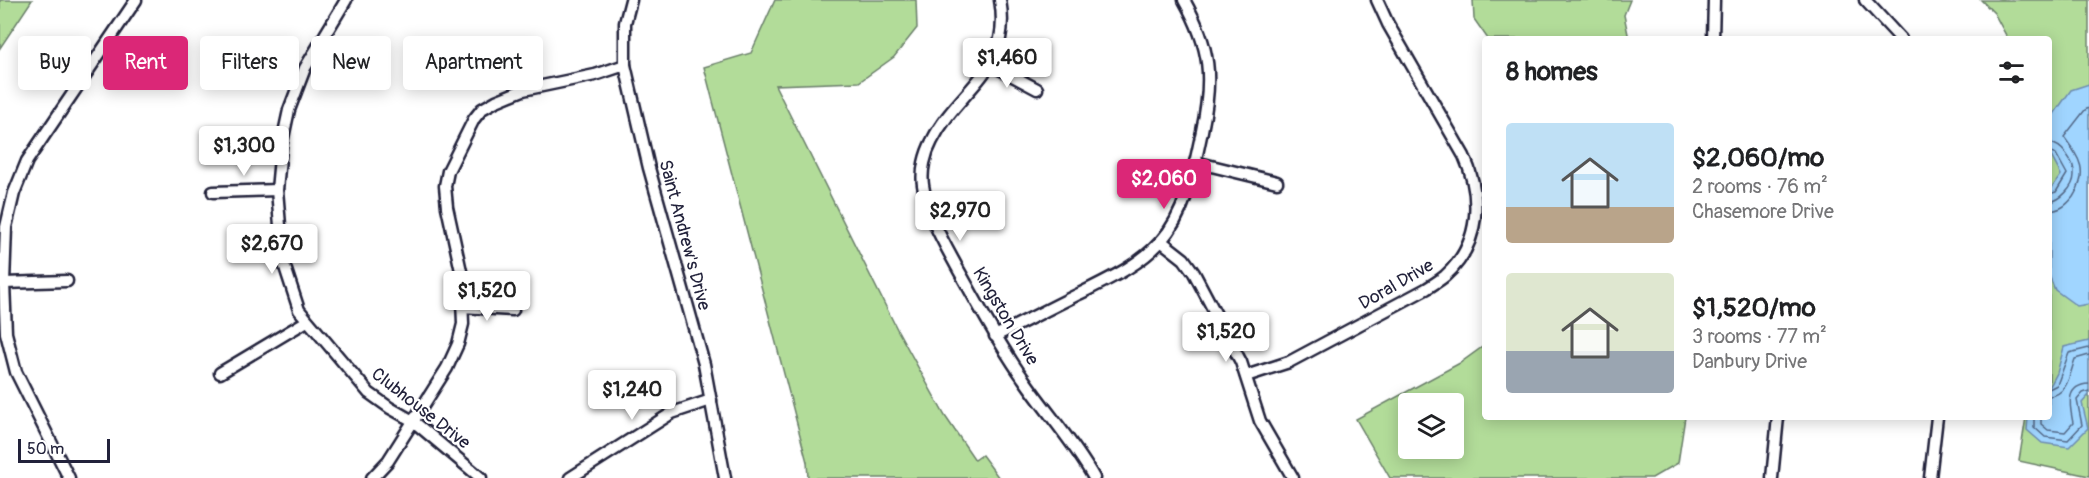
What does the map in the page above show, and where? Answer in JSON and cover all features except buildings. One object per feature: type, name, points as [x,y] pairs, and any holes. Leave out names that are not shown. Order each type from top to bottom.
[{"type":"street","points":[[69,478],[16,372],[6,333],[4,283],[6,227],[14,192],[27,161],[136,0]]},
{"type":"street","name":"Clubhouse Drive","points":[[346,0],[305,68],[289,110],[280,147],[277,190],[283,261],[299,310],[369,393],[413,421],[481,478]]},
{"type":"street","name":"Saint Andrew's Drive","points":[[631,0],[625,23],[625,65],[649,168],[704,364],[725,478]]},
{"type":"street","name":"Kingston Drive","points":[[1000,0],[1002,15],[999,47],[990,64],[944,120],[931,142],[924,163],[923,184],[929,210],[940,235],[996,336],[1094,478]]},
{"type":"street","points":[[996,336],[1119,274],[1161,241],[1175,220],[1187,192],[1195,162],[1207,107],[1209,78],[1202,34],[1184,0]]},
{"type":"street","name":"Doral Drive","points":[[1246,376],[1289,362],[1426,289],[1446,275],[1466,248],[1471,236],[1477,201],[1473,174],[1388,24],[1377,0]]},
{"type":"street","points":[[1713,36],[1714,0]]},
{"type":"street","points":[[1865,0],[1898,36]]},
{"type":"street","points":[[990,64],[1037,89]]},
{"type":"street","points":[[372,478],[388,461],[447,368],[458,344],[463,324],[461,271],[447,207],[445,186],[448,171],[474,119],[482,109],[523,90],[596,75],[625,65]]},
{"type":"street","points":[[1195,162],[1277,182]]},
{"type":"street","points":[[213,192],[277,190]]},
{"type":"street","points":[[1161,241],[1184,259],[1194,273],[1241,362],[1260,421],[1293,478]]},
{"type":"street","points":[[4,283],[67,280]]},
{"type":"street","points":[[462,307],[513,310]]},
{"type":"street","points":[[219,373],[307,321]]},
{"type":"street","points":[[570,478],[672,413],[711,400]]},
{"type":"street","points":[[1772,478],[1778,420]]},
{"type":"street","points":[[1930,478],[1937,420]]},
{"type":"green space","points":[[0,0],[32,0],[0,48]]},
{"type":"green space","points":[[775,0],[916,0],[917,28],[894,57],[859,82],[775,85],[897,329],[945,416],[975,460],[982,455],[999,478],[808,478],[807,462],[704,67],[751,53]]},
{"type":"green space","points":[[1473,0],[1630,0],[1624,15],[1628,36],[1486,36],[1474,19]]},
{"type":"green space","points":[[1981,0],[2089,0],[2089,476],[2019,461],[2026,420],[2052,420],[2052,36],[2006,36],[1994,13]]},
{"type":"green space","points":[[1482,347],[1482,420],[1685,420],[1678,463],[1652,478],[1390,478],[1356,419],[1398,396],[1398,459],[1464,459],[1464,393],[1404,393],[1460,363]]},
{"type":"water","points":[[2089,84],[2089,304],[2077,306],[2055,290],[2052,282],[2052,188],[2061,175],[2052,158],[2052,117],[2071,90]]},
{"type":"water","points":[[2089,341],[2089,395],[2082,403],[2088,428],[2069,447],[2042,443],[2027,430],[2028,420],[2052,420],[2052,382],[2064,347]]}]
